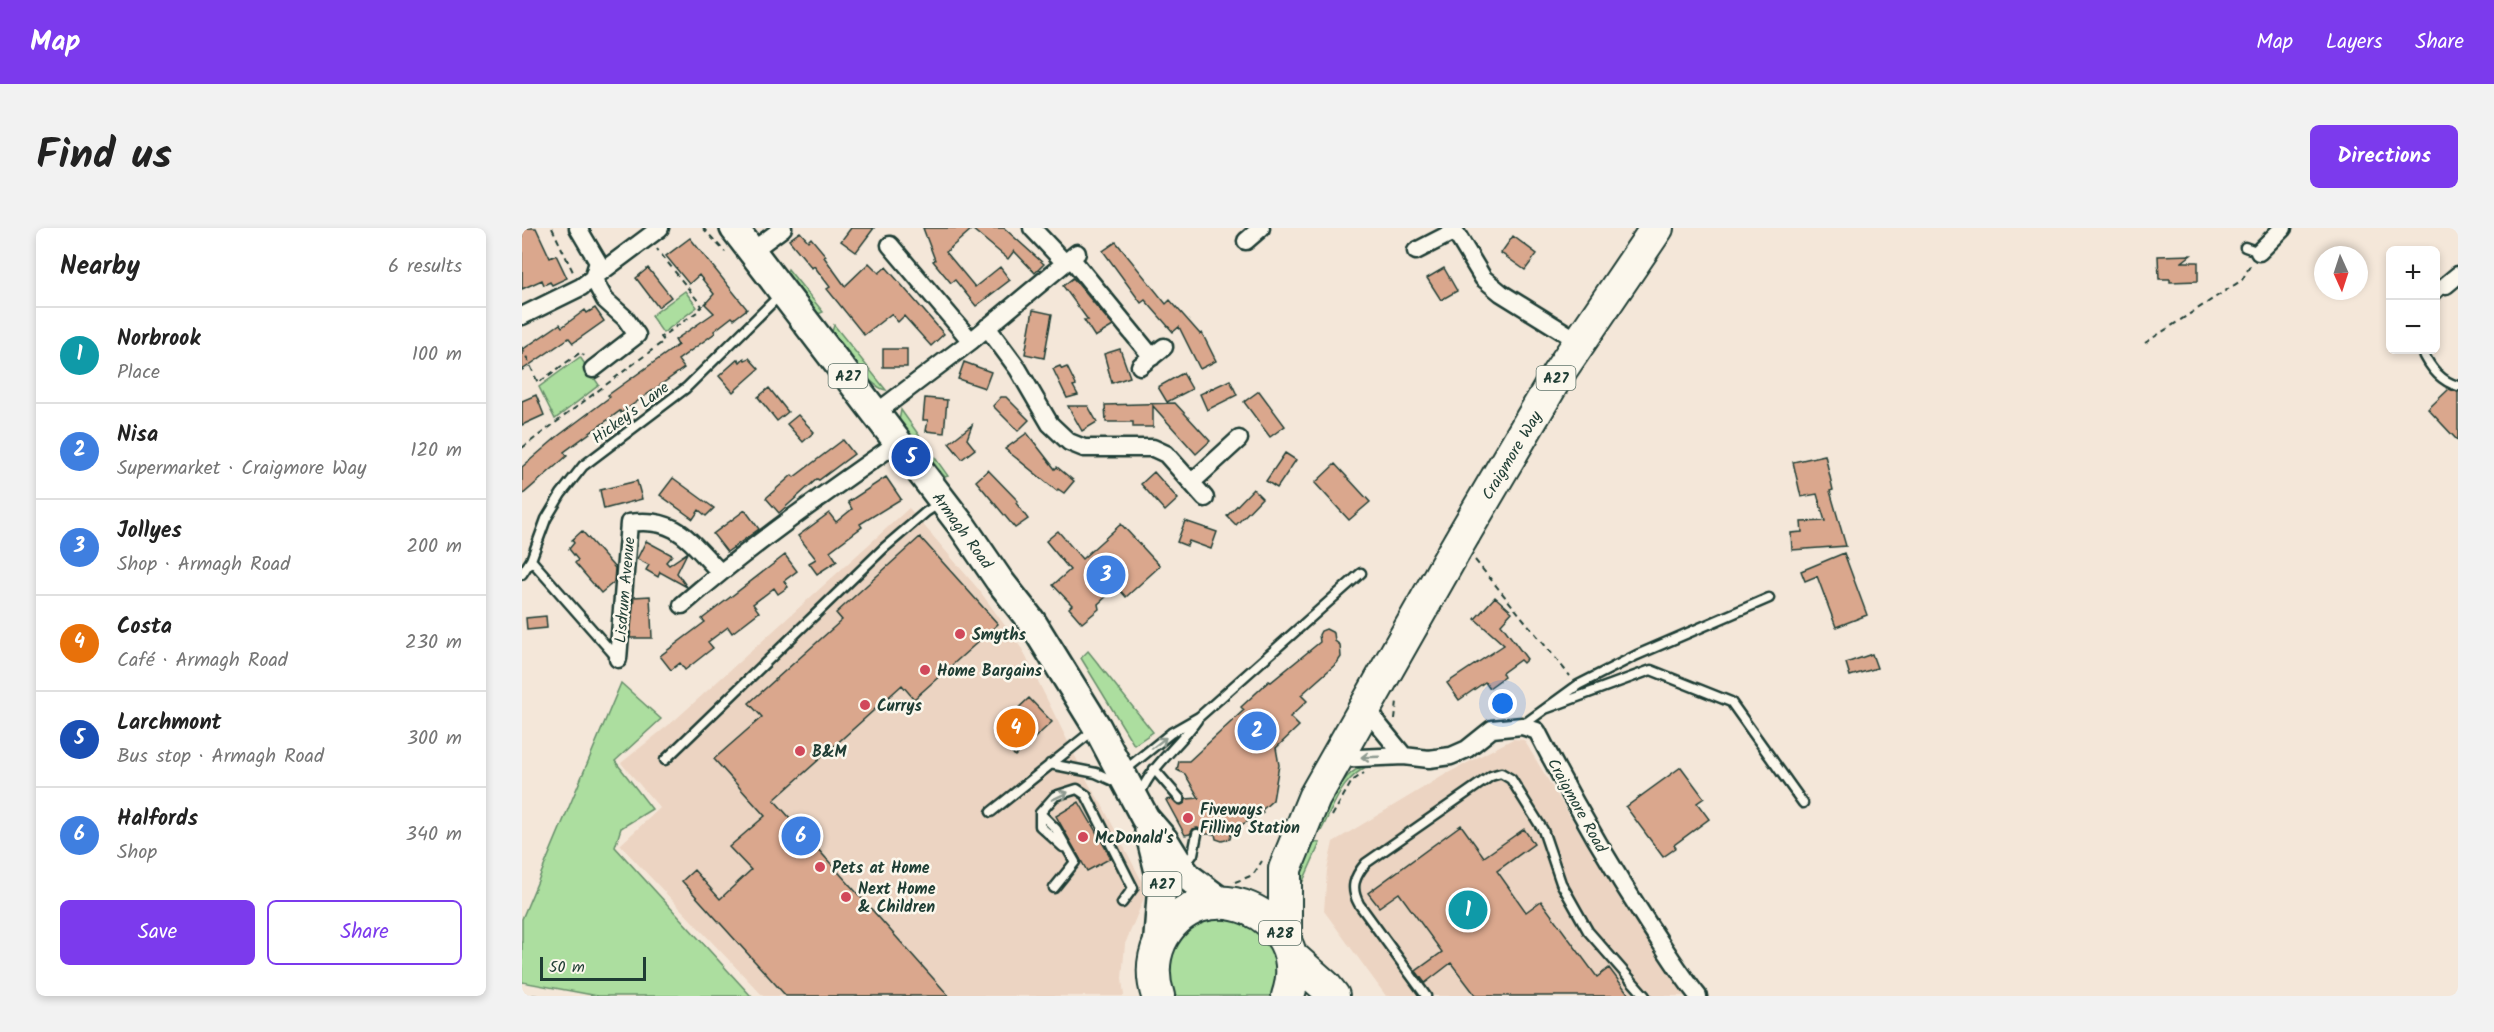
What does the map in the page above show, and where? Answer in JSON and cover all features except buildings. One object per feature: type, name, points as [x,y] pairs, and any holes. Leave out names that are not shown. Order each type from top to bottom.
[{"type":"highway","name":"Craigmore Way","points":[[1288,949],[1274,865],[1368,703],[1464,548],[1558,374],[1657,228]]},
{"type":"highway","points":[[1228,896],[1274,865]]},
{"type":"highway","name":"A28","points":[[1156,993],[1153,969],[1157,950],[1165,934],[1177,919],[1193,909],[1228,896],[1265,917],[1277,928],[1288,949],[1293,972],[1288,996]]},
{"type":"highway","name":"A28","points":[[1288,949],[1333,996]]},
{"type":"main road","name":"Armagh Road","points":[[734,228],[1032,622],[1097,727],[1133,796],[1182,869],[1188,877],[1228,896]]},
{"type":"main road","name":"Armagh Road","points":[[1133,796],[1162,884],[1157,950]]},
{"type":"street","points":[[578,228],[598,262],[587,282]]},
{"type":"street","points":[[522,316],[587,282],[660,228]]},
{"type":"street","points":[[752,251],[783,228]]},
{"type":"street","points":[[1032,228],[1071,258],[1152,356]]},
{"type":"street","points":[[1246,241],[1261,228]]},
{"type":"street","points":[[2252,249],[2283,228]]},
{"type":"street","points":[[1416,251],[1454,230],[1483,278],[1501,293],[1580,342]]},
{"type":"street","points":[[890,245],[971,341]]},
{"type":"street","points":[[876,413],[971,341],[1071,258]]},
{"type":"street","points":[[587,282],[626,318],[637,335],[593,369]]},
{"type":"street","points":[[987,327],[1018,369],[1050,424],[1069,442],[1084,448],[1153,448],[1167,454],[1206,498]]},
{"type":"street","points":[[1192,483],[1239,439]]},
{"type":"street","points":[[682,605],[720,572],[897,443]]},
{"type":"street","name":"Lisdrum Avenue","points":[[618,659],[629,523],[661,522],[678,530],[720,572]]},
{"type":"street","points":[[1368,703],[1377,723],[1404,756]]},
{"type":"street","points":[[1335,759],[1404,756],[1429,759],[1450,756],[1467,749],[1492,729],[1522,726]]},
{"type":"street","name":"Craigmore Road","points":[[1522,726],[1537,731],[1572,800],[1636,906],[1686,982],[1698,996]]},
{"type":"lane","name":"Hickey's Lane","points":[[522,574],[531,560],[546,519],[561,494],[583,466],[686,387],[782,291]]},
{"type":"lane","points":[[2424,354],[2429,366],[2448,383],[2458,386]]},
{"type":"lane","points":[[665,760],[884,548],[942,501]]},
{"type":"lane","points":[[531,560],[618,659]]},
{"type":"lane","points":[[1133,796],[1171,733],[1199,717],[1361,573]]},
{"type":"lane","points":[[1522,726],[1578,685],[1637,655],[1769,598]]},
{"type":"lane","points":[[1637,655],[1651,670],[1731,702],[1803,803]]},
{"type":"lane","points":[[1545,709],[1651,670]]},
{"type":"lane","points":[[1133,796],[1146,778],[1185,737],[1199,717]]},
{"type":"lane","points":[[991,812],[1097,727]]},
{"type":"lane","points":[[1050,764],[1096,773],[1133,796]]},
{"type":"lane","points":[[1154,770],[1180,799]]},
{"type":"lane","points":[[1426,996],[1359,904],[1352,892],[1354,881],[1366,863],[1491,776],[1501,773],[1512,779],[1542,830],[1561,883],[1588,931],[1645,996]]},
{"type":"lane","points":[[1054,888],[1075,862],[1068,851],[1040,826],[1040,813],[1054,796],[1077,789],[1086,795],[1133,888],[1122,903]]},
{"type":"lane","points":[[1182,869],[1193,854],[1197,834]]},
{"type":"path","points":[[552,228],[587,282]]},
{"type":"path","points":[[2145,343],[2242,280],[2252,249]]},
{"type":"path","points":[[522,347],[538,383],[581,352],[593,369]]},
{"type":"path","points":[[1464,548],[1578,685]]},
{"type":"path","points":[[1395,723],[1398,692]]},
{"type":"path","points":[[1328,825],[1352,781],[1367,771]]},
{"type":"path","points":[[1228,896],[1253,875],[1274,865]]},
{"type":"path","points":[[522,994],[540,996]]},
{"type":"shaded area","points":[[909,508],[979,590],[1022,649],[1090,786],[1147,891],[1125,944],[1122,978],[1124,996],[763,996],[620,845],[660,808],[621,763],[676,719]]},
{"type":"shaded area","points":[[1513,739],[1524,740],[1623,904],[1688,996],[1386,996],[1324,911],[1327,870],[1333,842],[1446,774]]},
{"type":"green space","points":[[788,269],[823,312],[818,314],[786,274]]},
{"type":"green space","points":[[685,291],[697,307],[663,333],[651,316]]},
{"type":"green space","points":[[834,325],[886,390],[879,388],[857,366],[832,332]]},
{"type":"green space","points":[[580,357],[599,385],[555,419],[539,387]]},
{"type":"green space","points":[[901,410],[948,476],[945,477],[899,421]]},
{"type":"green space","points":[[1088,651],[1153,732],[1134,745],[1081,658]]},
{"type":"green space","points":[[621,683],[661,719],[615,761],[652,809],[621,828],[615,847],[751,996],[598,996],[522,982],[522,919]]},
{"type":"green space","points":[[1371,764],[1352,777],[1335,801],[1321,831],[1319,830],[1332,799],[1344,781],[1360,767]]},
{"type":"green space","points":[[1313,842],[1320,843],[1300,888],[1295,888]]},
{"type":"green space","points":[[1216,916],[1253,923],[1278,951],[1278,996],[1171,996],[1168,986],[1169,968],[1177,939],[1196,923]]},
{"type":"place","name":"Larchmont","points":[[911,457]]},
{"type":"place","name":"Jollyes","points":[[1106,575]]},
{"type":"place","name":"Smyths","points":[[960,634]]},
{"type":"place","name":"Home Bargains","points":[[925,670]]},
{"type":"place","name":"Currys","points":[[865,705]]},
{"type":"place","name":"Costa","points":[[1016,728]]},
{"type":"place","name":"Nisa","points":[[1257,731]]},
{"type":"place","name":"B&M","points":[[800,751]]},
{"type":"place","name":"Fiveways Filling Station","points":[[1188,818]]},
{"type":"place","name":"Halfords","points":[[801,836]]},
{"type":"place","name":"McDonald's","points":[[1083,837]]},
{"type":"place","name":"Pets at Home","points":[[820,867]]},
{"type":"place","name":"Next Home & Children","points":[[846,897]]},
{"type":"place","name":"Norbrook","points":[[1468,910]]}]
